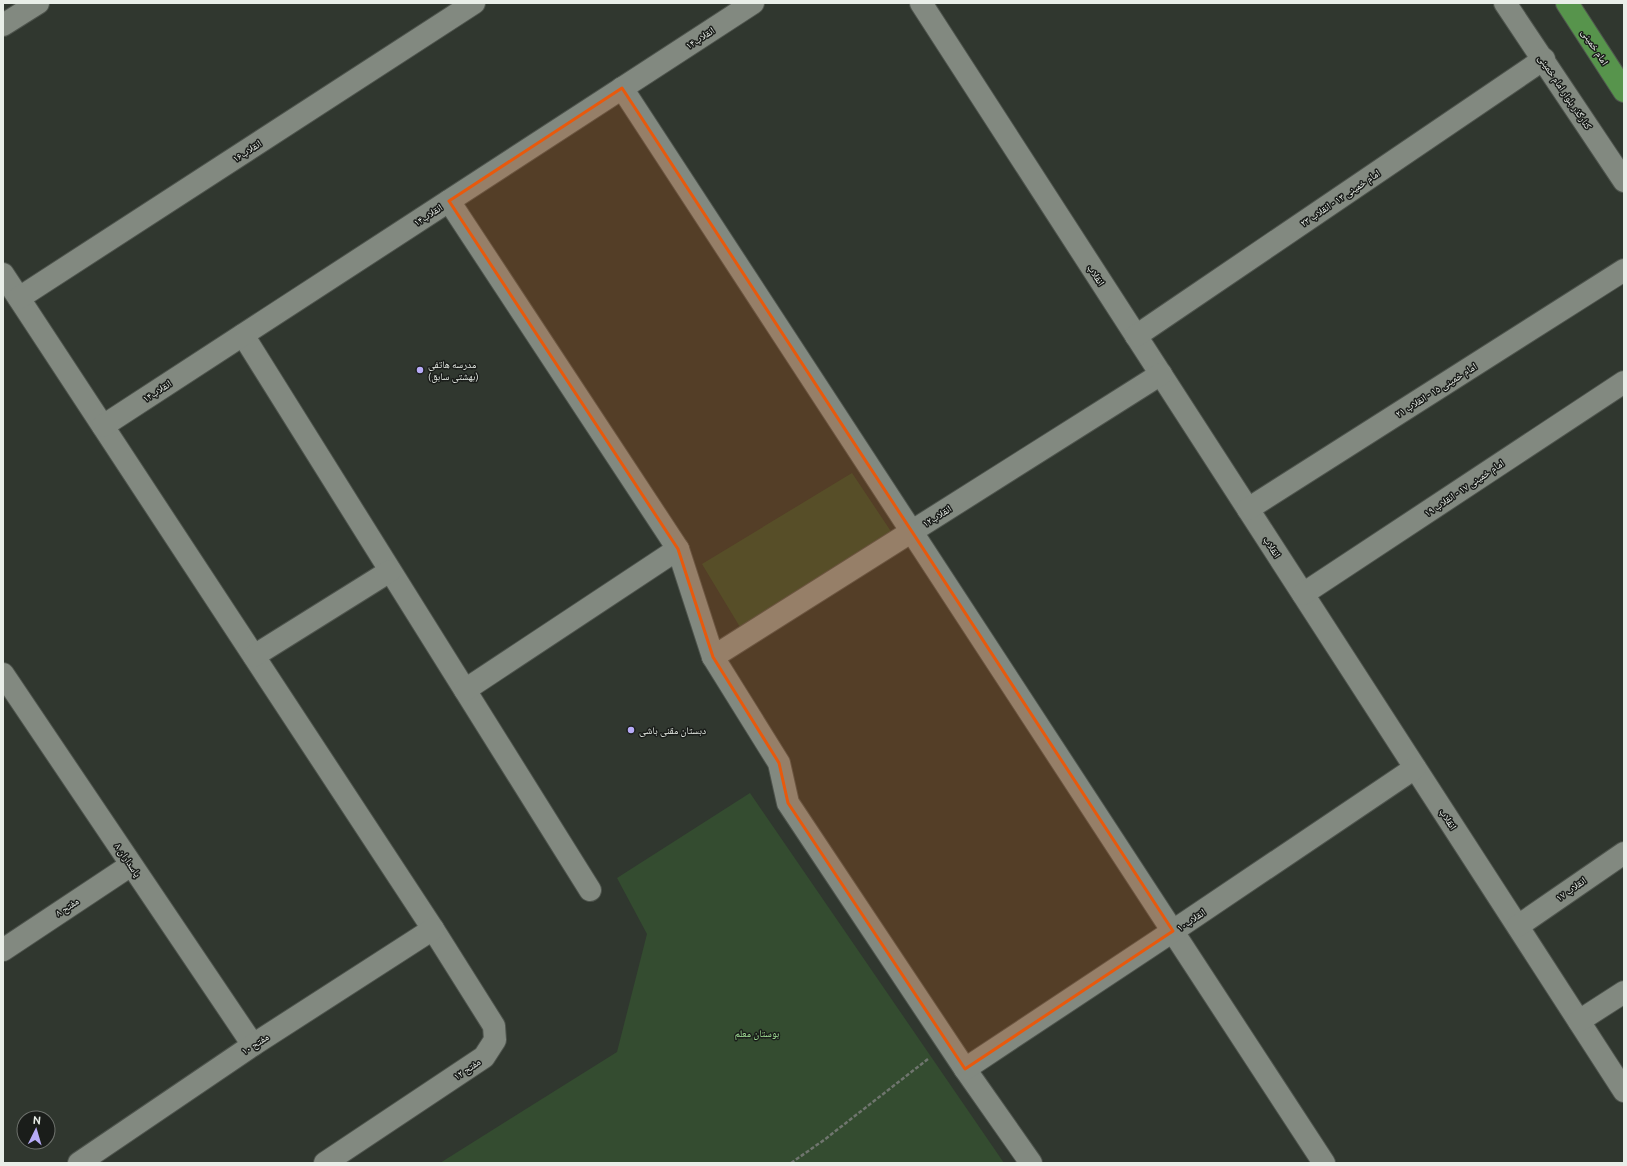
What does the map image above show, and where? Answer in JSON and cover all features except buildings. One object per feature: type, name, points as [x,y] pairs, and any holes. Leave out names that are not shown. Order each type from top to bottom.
[{"type":"main road","name":"امام خمینی","points":[[1567,3],[1624,90]]},
{"type":"street","points":[[3,25],[38,3]]},
{"type":"street","name":"انقلاب۱۶","points":[[19,298],[474,3]]},
{"type":"street","name":"انقلاب۱۴","points":[[103,426],[753,3]]},
{"type":"street","name":"انقلاب","points":[[921,3],[1624,1091]]},
{"type":"street","name":"کنارگذر بلوار امام خمینی","points":[[1505,3],[1544,59],[1624,181]]},
{"type":"street","name":"امام خمینی ۱۳ - انقلاب ۲۳","points":[[1136,336],[1544,59]]},
{"type":"street","points":[[622,88],[1324,1163]]},
{"type":"street","points":[[449,201],[678,549],[713,657],[779,763],[788,803],[948,1044],[1031,1163]]},
{"type":"street","name":"امام خمینی ۱۵ - انقلاب ۲۱","points":[[1248,509],[1624,270]]},
{"type":"street","name":"مفتح ۱۲","points":[[3,274],[433,929],[494,1026],[495,1040],[484,1057],[325,1163]]},
{"type":"street","points":[[243,335],[590,890]]},
{"type":"street","name":"انقلاب۱۲","points":[[713,657],[1161,374]]},
{"type":"street","name":"امام خمینی ۱۷ - انقلاب ۱۹","points":[[1303,594],[1624,382]]},
{"type":"street","points":[[465,690],[678,549]]},
{"type":"street","points":[[254,656],[390,571]]},
{"type":"street","name":"پاسداران ۸","points":[[3,674],[254,1045]]},
{"type":"street","name":"انقلاب۱۰","points":[[965,1069],[1173,932],[1415,768]]},
{"type":"street","name":"انقلاب ۱۷","points":[[1518,926],[1624,853]]},
{"type":"street","name":"مفتح ۸","points":[[3,950],[131,865]]},
{"type":"street","name":"مفتح ۱۰","points":[[79,1163],[254,1045],[433,929]]},
{"type":"street","points":[[1579,1021],[1624,992]]},
{"type":"path","points":[[791,1163],[824,1140],[948,1044]]},
{"type":"highlighted area","points":[[622,88],[1173,931],[965,1069],[788,803],[779,763],[713,657],[678,549],[449,201]]},
{"type":"green space","points":[[852,473],[892,533],[740,627],[702,564]]},
{"type":"green space","name":"بوستان معلم","points":[[750,793],[1004,1163],[440,1163],[617,1052],[647,934],[617,878]]},
{"type":"place","name":"مدرسه هاتفی (بهشتی سابق)","points":[[420,370]]},
{"type":"place","name":"دبستان مقنی باشی","points":[[631,730]]}]
